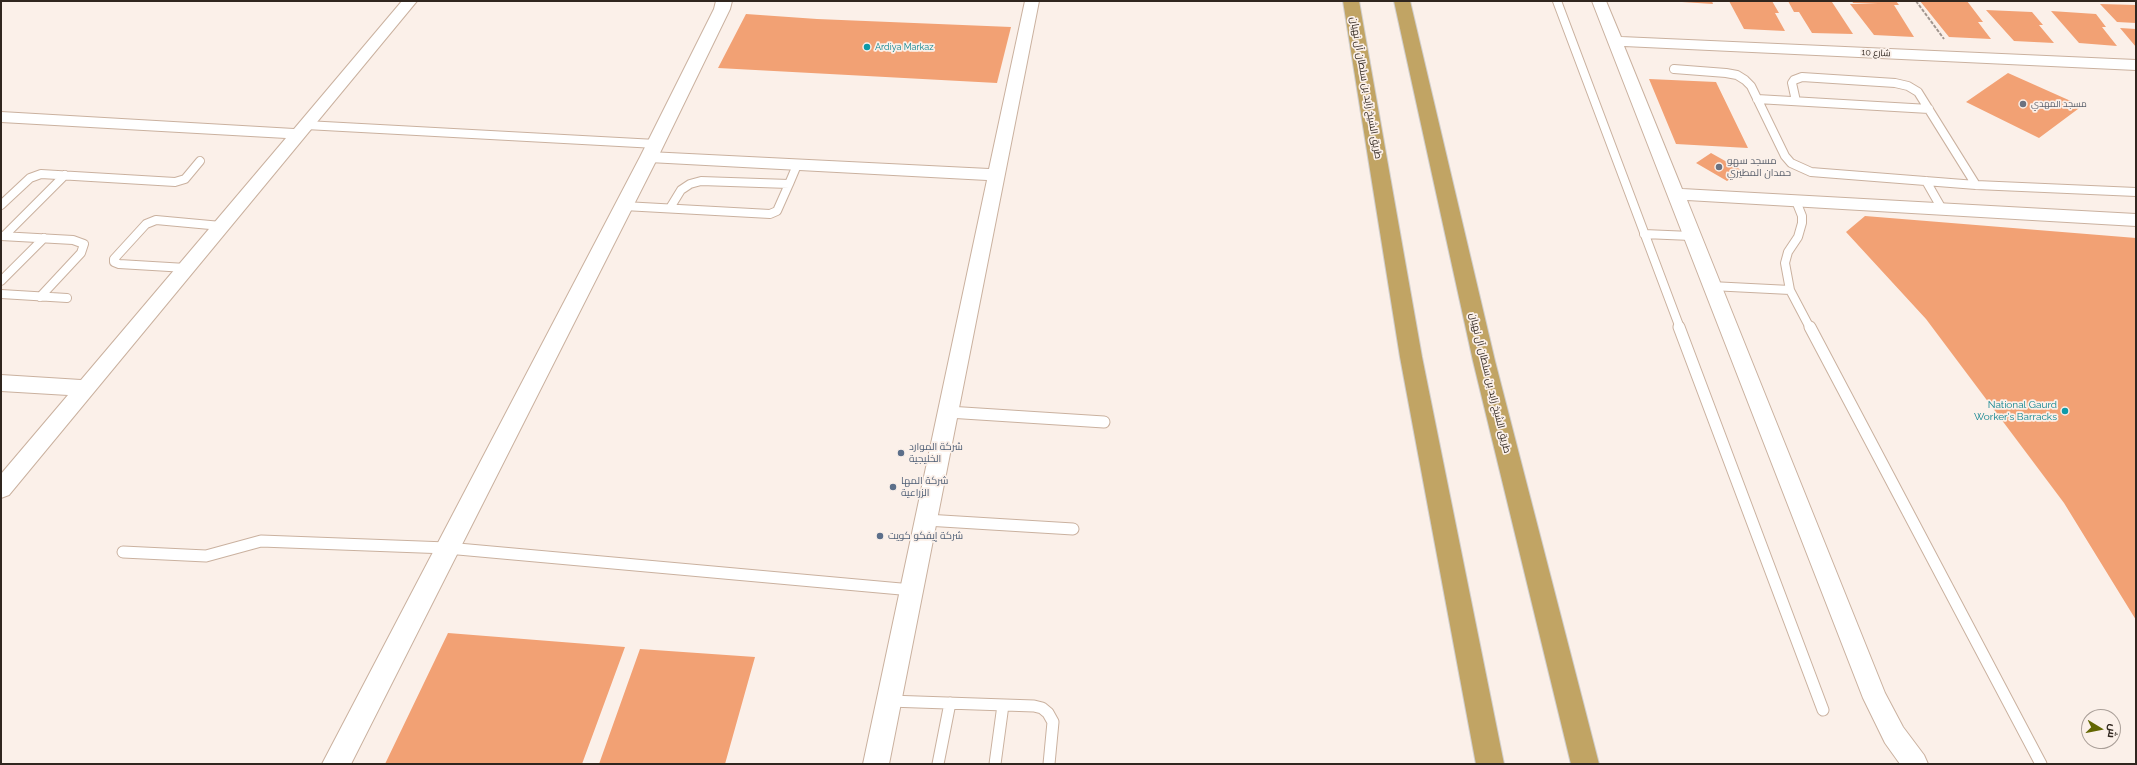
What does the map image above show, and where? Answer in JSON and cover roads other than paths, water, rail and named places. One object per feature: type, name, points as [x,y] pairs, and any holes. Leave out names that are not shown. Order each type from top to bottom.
[{"type":"highway","name":"طريق الشيخ زايد بن سلطان آل نهيان","points":[[1351,1],[1411,357],[1470,669],[1490,764]]},
{"type":"highway","name":"طريق الشيخ زايد بن سلطان آل نهيان","points":[[1402,1],[1484,361],[1585,764]]},
{"type":"highway","points":[[1470,669],[1478,764]]},
{"type":"street","points":[[1,489],[410,1]]},
{"type":"street","points":[[336,764],[652,151],[722,9],[724,1]]},
{"type":"street","points":[[876,764],[1032,1]]},
{"type":"street","points":[[1599,1],[1874,698],[1894,735],[1915,764]]},
{"type":"street","name":"شارع 10","points":[[1615,41],[2136,65]]},
{"type":"street","points":[[1,117],[302,129]]},
{"type":"street","points":[[652,151],[797,165],[996,175]]},
{"type":"street","points":[[1675,194],[2136,220]]},
{"type":"street","points":[[1,383],[86,388]]},
{"type":"lane","points":[[1557,1],[1823,710]]},
{"type":"lane","points":[[1674,69],[1737,75],[1751,86],[1785,156],[1791,163],[1801,169],[1811,172],[1976,185],[2136,192]]},
{"type":"lane","points":[[1796,101],[1792,83],[1798,78],[1808,77],[1902,84],[1918,92],[1976,185]]},
{"type":"lane","points":[[1757,99],[1929,109]]},
{"type":"lane","points":[[302,129],[652,151]]},
{"type":"lane","points":[[1,205],[30,178],[42,174],[175,182],[185,178],[200,161]]},
{"type":"lane","points":[[624,206],[770,214],[777,211],[797,165]]},
{"type":"lane","points":[[3,236],[65,175]]},
{"type":"lane","points":[[670,208],[681,190],[690,184],[701,181],[789,184]]},
{"type":"lane","points":[[1926,181],[1942,209]]},
{"type":"lane","points":[[1796,200],[1802,216],[1802,223],[1801,230],[1788,252],[1785,263],[1790,290],[2041,764]]},
{"type":"lane","points":[[186,268],[119,264],[114,262],[114,259],[146,224],[156,220],[222,226]]},
{"type":"lane","points":[[1644,234],[1692,236]]},
{"type":"lane","points":[[3,236],[79,241],[84,244],[84,248],[40,297]]},
{"type":"lane","points":[[1,281],[44,238]]},
{"type":"lane","points":[[1711,286],[1790,290]]},
{"type":"lane","points":[[1,294],[67,298]]},
{"type":"lane","points":[[948,412],[1104,422]]},
{"type":"lane","points":[[926,520],[1073,529]]},
{"type":"lane","points":[[123,552],[192,557],[206,556],[242,544],[261,541],[447,548],[912,590]]},
{"type":"lane","points":[[889,701],[1034,706],[1042,708],[1048,713],[1053,722],[1048,764]]},
{"type":"lane","points":[[938,764],[950,703]]},
{"type":"lane","points":[[995,764],[1003,705]]},
{"type":"place","name":"Ardiya Markaz","points":[[867,47]]},
{"type":"place","name":"مسجد المهدي","points":[[2023,104]]},
{"type":"place","name":"مسجد سهو حمدان المطيري","points":[[1719,167]]},
{"type":"place","name":"National Gaurd Worker's Barracks","points":[[2065,411]]},
{"type":"place","name":"شركة الموارد الخليجية","points":[[901,453]]},
{"type":"place","name":"شركة المها الزراعية","points":[[893,487]]},
{"type":"place","name":"شركة إيفكو كويت","points":[[880,536]]}]
